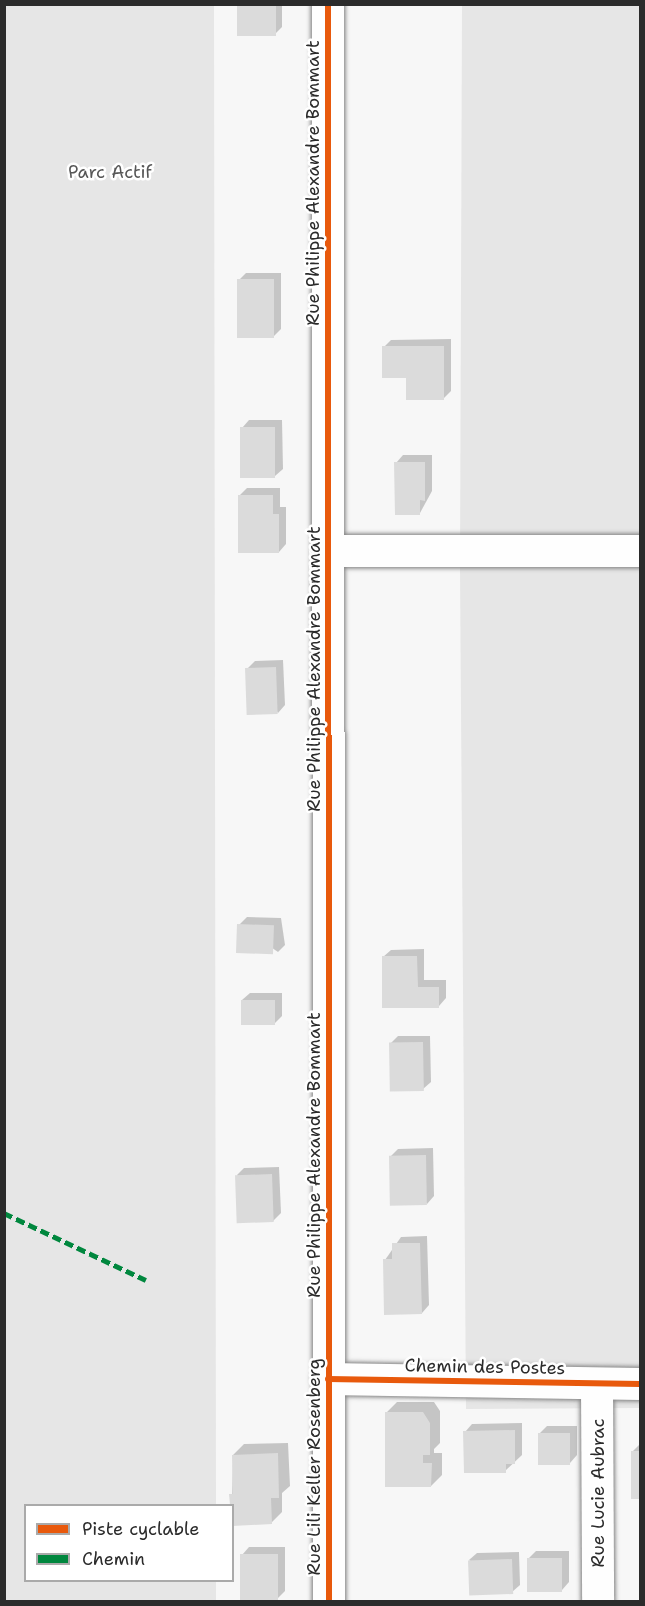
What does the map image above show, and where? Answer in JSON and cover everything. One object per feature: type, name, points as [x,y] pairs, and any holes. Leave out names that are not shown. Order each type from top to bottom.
[{"type":"street","name":"Rue Philippe Alexandre Bommart","points":[[328,4],[328,1334]]},
{"type":"street","points":[[329,551],[640,550]]},
{"type":"street","name":"Rue Lili Keller Rosenberg","points":[[328,1334],[329,1602]]},
{"type":"street","name":"Chemin des Postes","points":[[328,1379],[640,1384]]},
{"type":"street","name":"Rue Lucie Aubrac","points":[[597,1384],[598,1602]]},
{"type":"green space","name":"Parc Actif","points":[[5,4],[214,5],[216,1504],[24,1504],[24,1582],[216,1582],[216,1601],[5,1601]]},
{"type":"green space","points":[[462,5],[640,5],[640,1408],[466,1409],[460,569]]},
{"type":"building","points":[[237,4],[276,4],[276,36],[237,36]]},
{"type":"building","points":[[237,279],[274,279],[274,338],[237,338]]},
{"type":"building","points":[[382,346],[444,346],[444,400],[406,400],[406,378],[382,378]]},
{"type":"building","points":[[240,427],[275,427],[275,478],[240,478]]},
{"type":"building","points":[[394,462],[425,462],[425,501],[420,500],[420,515],[395,515]]},
{"type":"building","points":[[238,495],[273,495],[273,514],[279,514],[279,553],[238,553]]},
{"type":"building","points":[[276,667],[278,714],[247,715],[245,668]]},
{"type":"building","points":[[237,924],[274,925],[273,954],[236,953]]},
{"type":"building","points":[[382,956],[417,956],[418,987],[439,987],[439,1008],[382,1008]]},
{"type":"building","points":[[241,1000],[275,1000],[275,1025],[241,1025]]},
{"type":"building","points":[[423,1042],[424,1091],[390,1092],[389,1043]]},
{"type":"building","points":[[426,1155],[427,1205],[390,1206],[389,1156]]},
{"type":"building","points":[[272,1174],[274,1222],[237,1223],[235,1175]]},
{"type":"building","points":[[392,1243],[420,1243],[422,1314],[384,1315],[383,1259],[392,1259]]},
{"type":"building","points":[[385,1412],[423,1412],[430,1423],[430,1455],[423,1455],[423,1463],[432,1463],[431,1487],[385,1487]]},
{"type":"building","points":[[515,1430],[515,1464],[506,1464],[506,1473],[464,1473],[463,1431]]},
{"type":"building","points":[[538,1433],[570,1433],[570,1465],[538,1465]]},
{"type":"building","points":[[631,1451],[640,1451],[640,1499],[631,1499]]},
{"type":"building","points":[[278,1453],[279,1498],[271,1498],[272,1524],[234,1526],[234,1504],[230,1504],[229,1494],[233,1494],[232,1455]]},
{"type":"building","points":[[240,1554],[278,1554],[278,1600],[240,1600]]},
{"type":"building","points":[[527,1558],[562,1558],[562,1592],[527,1592]]},
{"type":"building","points":[[512,1559],[513,1594],[469,1596],[468,1561]]},
{"type":"marked path","points":[[4,1213],[146,1280]]},
{"type":"cycle path","points":[[328,4],[329,1602]]},
{"type":"cycle path","points":[[328,1379],[640,1384]]}]
